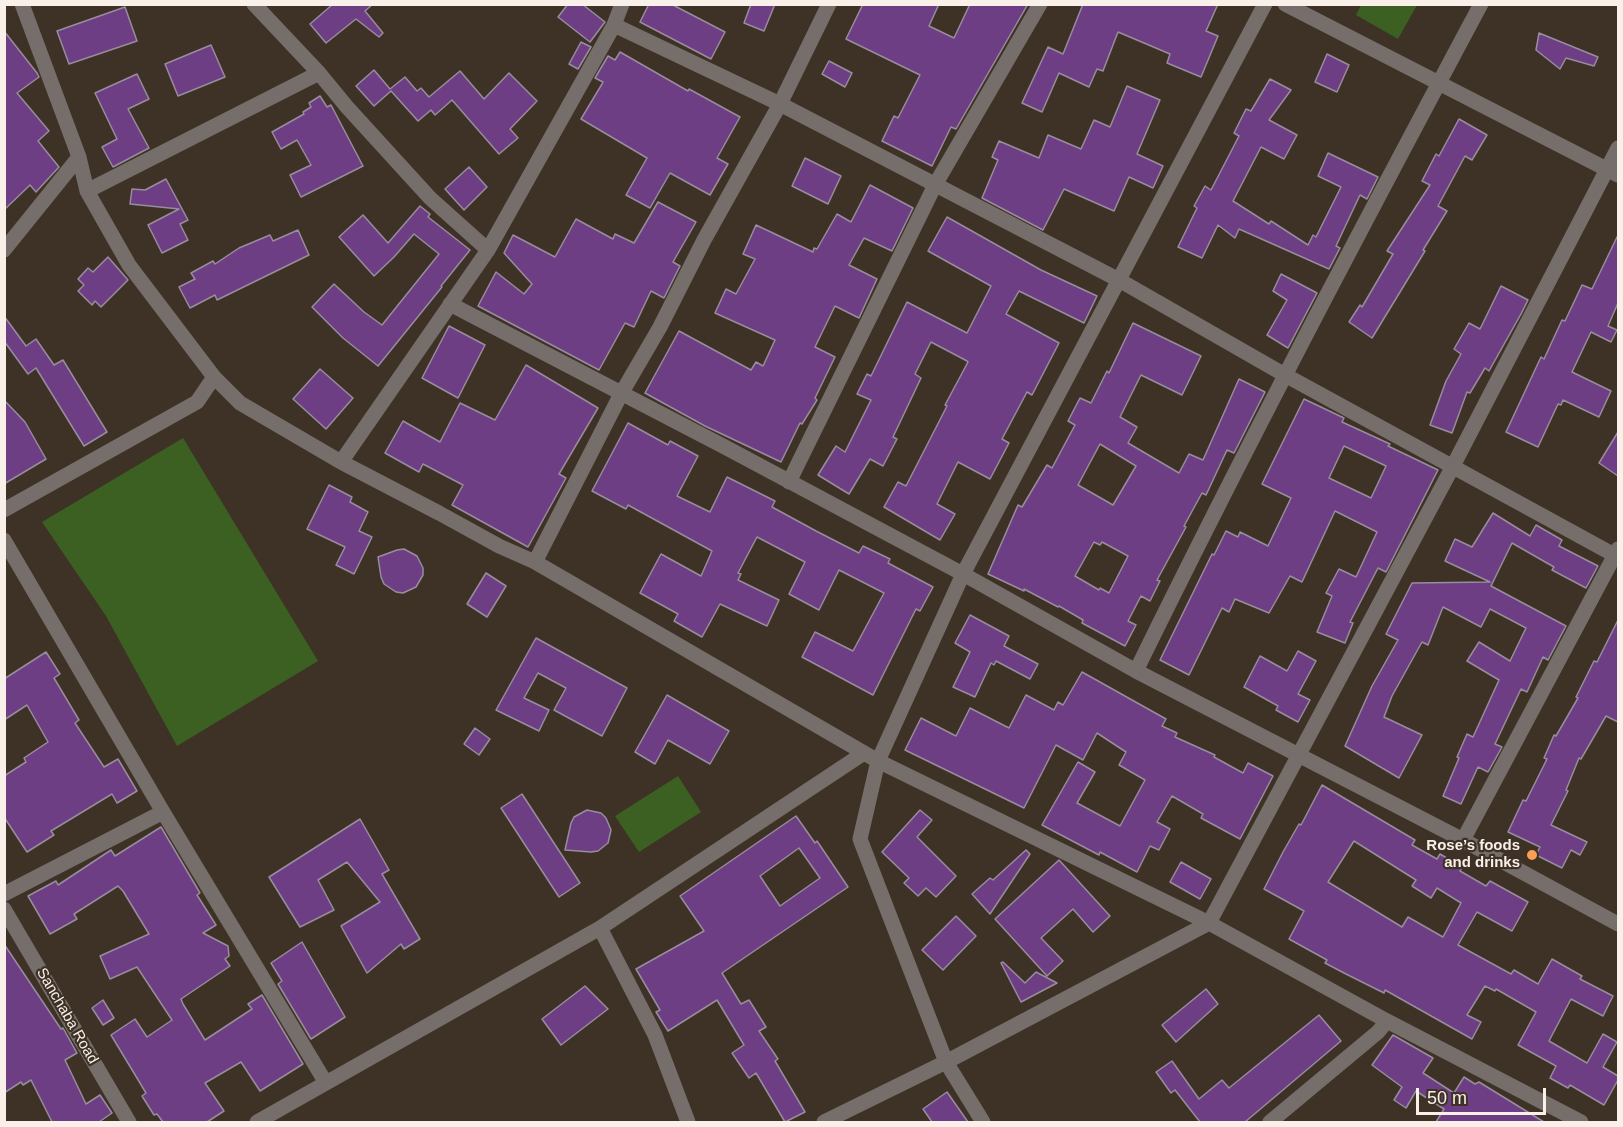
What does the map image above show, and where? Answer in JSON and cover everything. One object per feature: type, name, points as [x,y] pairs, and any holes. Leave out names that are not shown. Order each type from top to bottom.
[{"type":"street","points":[[22,4],[79,157],[87,191],[129,265],[214,377],[240,403],[341,462],[499,546],[534,562],[864,753],[1209,923],[1387,1021],[1551,1116],[1581,1122]]},
{"type":"street","points":[[254,4],[430,198],[488,250]]},
{"type":"street","points":[[341,462],[488,250],[614,25],[622,4]]},
{"type":"street","points":[[534,562],[621,394],[660,327],[704,240],[780,104],[829,4]]},
{"type":"street","points":[[789,482],[935,185],[1040,4]]},
{"type":"street","points":[[982,1122],[946,1062],[860,839],[879,761],[963,574],[1265,4]]},
{"type":"street","points":[[1285,4],[1613,172]]},
{"type":"street","points":[[1136,671],[1202,535],[1481,4]]},
{"type":"street","points":[[614,25],[780,104],[1119,280],[1285,375],[1617,553],[1463,840]]},
{"type":"street","points":[[87,191],[319,73]]},
{"type":"street","points":[[824,1122],[946,1062],[1209,923],[1613,172],[1618,147]]},
{"type":"street","points":[[4,250],[79,157]]},
{"type":"street","points":[[450,304],[963,574],[1136,671],[1463,840],[1618,924]]},
{"type":"street","points":[[4,510],[197,402],[214,377]]},
{"type":"street","points":[[4,540],[163,812],[326,1083]]},
{"type":"street","points":[[257,1122],[600,928],[864,753]]},
{"type":"street","points":[[4,894],[163,812]]},
{"type":"street","name":"Sanchaba Road","points":[[4,909],[129,1122]]},
{"type":"street","points":[[600,928],[655,1035],[688,1122]]},
{"type":"street","points":[[1270,1122],[1378,1032],[1387,1021]]},
{"type":"green space","points":[[1361,4],[1417,5],[1398,39],[1356,15]]},
{"type":"green space","points":[[183,438],[318,661],[177,746],[106,616],[42,522]]},
{"type":"green space","points":[[678,776],[701,812],[639,852],[615,816]]},
{"type":"building","points":[[333,4],[373,4],[365,11],[383,33],[379,37],[356,19],[326,43],[310,24]]},
{"type":"building","points":[[568,4],[582,4],[605,22],[590,42],[558,17]]},
{"type":"building","points":[[649,4],[671,4],[725,32],[711,59],[640,22]]},
{"type":"building","points":[[751,4],[775,4],[764,31],[744,23]]},
{"type":"building","points":[[863,4],[939,4],[929,26],[954,38],[970,4],[1028,4],[956,129],[951,127],[932,166],[882,141],[894,116],[898,118],[920,75],[846,39]]},
{"type":"building","points":[[1083,4],[1218,4],[1206,31],[1218,36],[1201,77],[1167,63],[1170,54],[1118,32],[1103,71],[1097,69],[1089,87],[1059,73],[1042,112],[1022,103],[1048,47],[1063,54]]},
{"type":"building","points":[[125,7],[137,41],[69,64],[57,31]]},
{"type":"building","points":[[4,31],[39,77],[17,93],[49,131],[38,141],[59,167],[36,192],[30,185],[4,210]]},
{"type":"building","points":[[1539,33],[1598,57],[1594,66],[1566,58],[1560,69],[1536,50]]},
{"type":"building","points":[[581,42],[591,47],[578,69],[569,64]]},
{"type":"building","points":[[211,45],[225,77],[178,96],[165,64]]},
{"type":"building","points":[[620,52],[688,91],[689,89],[740,117],[717,158],[728,164],[710,195],[670,173],[650,208],[626,195],[647,158],[581,119],[603,82],[595,78],[608,56],[615,60]]},
{"type":"building","points":[[1327,54],[1349,65],[1337,92],[1315,82]]},
{"type":"building","points":[[829,61],[852,73],[845,87],[822,74]]},
{"type":"building","points":[[374,70],[390,89],[405,77],[417,91],[421,88],[429,97],[460,71],[484,99],[509,73],[537,101],[510,129],[518,138],[499,154],[452,100],[435,115],[431,110],[418,121],[391,91],[374,106],[356,86]]},
{"type":"building","points":[[137,74],[149,99],[128,109],[149,148],[113,167],[102,147],[117,139],[95,93]]},
{"type":"building","points":[[1270,79],[1291,90],[1269,120],[1297,135],[1284,159],[1261,147],[1233,201],[1269,224],[1271,221],[1308,245],[1313,235],[1316,237],[1341,187],[1318,176],[1328,153],[1378,177],[1367,199],[1360,195],[1336,246],[1340,248],[1329,269],[1239,229],[1235,238],[1218,225],[1202,258],[1178,247],[1197,208],[1194,206],[1205,186],[1211,190],[1239,136],[1234,133],[1246,109],[1251,111]]},
{"type":"building","points":[[1127,86],[1160,100],[1137,154],[1163,166],[1153,188],[1129,177],[1114,211],[1064,189],[1043,230],[982,198],[998,160],[992,157],[999,141],[1039,158],[1048,135],[1081,149],[1094,120],[1110,127]]},
{"type":"building","points":[[320,96],[327,107],[331,105],[363,166],[301,197],[290,175],[311,165],[297,140],[281,149],[272,132],[304,114],[303,112],[311,107],[309,103]]},
{"type":"building","points":[[1459,119],[1487,135],[1472,160],[1465,156],[1438,206],[1447,211],[1372,338],[1349,322],[1360,305],[1362,307],[1393,254],[1387,251],[1430,185],[1422,181],[1436,154],[1439,156]]},
{"type":"building","points":[[805,158],[841,176],[828,204],[792,186]]},
{"type":"building","points":[[469,167],[487,187],[464,210],[445,189]]},
{"type":"building","points":[[166,179],[188,220],[180,224],[188,240],[162,253],[148,225],[179,209],[130,204],[132,189],[145,190]]},
{"type":"building","points":[[870,185],[913,208],[892,251],[864,238],[849,265],[877,279],[859,318],[835,306],[815,347],[835,357],[815,398],[817,400],[802,424],[800,423],[781,462],[705,426],[645,393],[679,331],[751,370],[756,362],[763,366],[775,340],[715,313],[726,289],[736,294],[755,259],[743,254],[756,225],[813,252],[837,214],[851,222]]},
{"type":"building","points":[[658,202],[696,222],[673,262],[680,266],[664,298],[651,291],[634,327],[625,323],[599,370],[478,306],[496,272],[524,294],[532,284],[504,253],[513,235],[555,257],[576,219],[613,239],[615,234],[634,243]]},
{"type":"building","points":[[420,206],[430,214],[428,217],[470,250],[378,366],[343,338],[312,307],[334,284],[364,312],[382,325],[439,254],[414,234],[374,276],[339,237],[363,215],[388,243]]},
{"type":"building","points":[[947,217],[1041,270],[1097,296],[1084,323],[1019,291],[1006,314],[1059,343],[1032,395],[1027,392],[1002,439],[1009,443],[990,479],[958,462],[937,504],[955,514],[940,540],[884,507],[898,482],[906,486],[967,361],[931,342],[915,374],[921,378],[893,437],[897,439],[883,466],[870,459],[849,494],[818,475],[836,446],[845,452],[871,400],[857,394],[867,374],[871,376],[907,302],[967,333],[991,286],[928,251]]},
{"type":"building","points":[[298,230],[309,255],[217,300],[215,295],[190,308],[179,287],[195,279],[191,273],[213,261],[215,264],[239,248],[270,235],[273,241]]},
{"type":"building","points":[[1618,235],[1618,303],[1608,326],[1617,330],[1611,342],[1591,332],[1572,372],[1611,391],[1599,417],[1563,400],[1561,405],[1558,404],[1538,447],[1506,432],[1541,357],[1544,359],[1562,320],[1565,321],[1582,285],[1592,289]]},
{"type":"building","points":[[108,257],[128,280],[101,307],[95,301],[92,305],[78,291],[84,285],[78,279],[88,268],[93,272]]},
{"type":"building","points":[[1281,274],[1317,293],[1288,348],[1267,335],[1287,300],[1273,291]]},
{"type":"building","points":[[1501,286],[1528,300],[1521,314],[1489,371],[1485,368],[1470,393],[1467,392],[1452,433],[1430,425],[1446,381],[1461,354],[1454,349],[1469,323],[1480,329]]},
{"type":"building","points":[[4,316],[26,346],[36,339],[54,365],[63,360],[107,432],[84,446],[36,368],[28,374],[4,341]]},
{"type":"building","points":[[1133,323],[1201,356],[1182,395],[1141,375],[1120,417],[1137,427],[1128,443],[1179,473],[1189,454],[1203,460],[1239,379],[1265,392],[1234,453],[1227,450],[1206,495],[1202,493],[1157,580],[1160,581],[1150,601],[1141,596],[1128,621],[1136,625],[1125,646],[1082,623],[1083,620],[1059,606],[988,574],[1018,505],[1022,507],[1047,465],[1052,468],[1075,425],[1068,421],[1080,398],[1091,403],[1107,371],[1109,373]],"holes":[[[1100,444],[1136,466],[1113,505],[1078,485]],[[1094,542],[1100,545],[1102,542],[1128,556],[1109,593],[1075,576]]]},
{"type":"building","points":[[449,326],[485,345],[458,398],[422,378]]},
{"type":"building","points":[[526,365],[598,408],[559,474],[566,478],[528,547],[452,505],[463,485],[423,464],[419,472],[385,453],[403,421],[440,442],[460,403],[495,420]]},
{"type":"building","points":[[320,369],[353,398],[326,429],[293,399]]},
{"type":"building","points":[[1304,399],[1344,418],[1342,422],[1438,470],[1386,572],[1378,568],[1350,622],[1353,623],[1345,643],[1317,632],[1332,596],[1326,593],[1339,569],[1356,577],[1377,532],[1335,511],[1302,582],[1290,576],[1269,613],[1235,599],[1229,612],[1222,608],[1189,675],[1160,660],[1212,554],[1214,555],[1226,531],[1238,537],[1240,532],[1268,546],[1291,498],[1262,484]],"holes":[[[1344,446],[1386,466],[1371,498],[1329,478]]]},
{"type":"building","points":[[4,400],[25,422],[46,459],[4,484]]},
{"type":"building","points":[[628,423],[668,445],[670,441],[698,456],[677,496],[710,512],[727,477],[775,501],[772,507],[816,531],[859,553],[863,546],[890,559],[888,563],[933,587],[920,611],[916,609],[873,695],[802,657],[815,632],[853,651],[884,593],[839,570],[819,610],[789,594],[805,562],[757,537],[738,573],[741,574],[738,580],[779,600],[767,626],[720,604],[702,637],[674,621],[678,614],[640,593],[661,554],[701,576],[712,551],[628,505],[626,509],[592,491]]},
{"type":"building","points":[[1618,432],[1618,476],[1599,463]]},
{"type":"building","points":[[329,485],[352,497],[350,502],[368,512],[359,531],[372,537],[354,574],[336,565],[345,547],[307,529]]},
{"type":"building","points":[[1493,513],[1530,536],[1536,525],[1562,540],[1559,546],[1598,566],[1586,588],[1552,570],[1554,567],[1512,543],[1491,586],[1566,626],[1548,660],[1543,657],[1527,692],[1521,689],[1495,744],[1502,747],[1488,772],[1478,767],[1461,804],[1443,796],[1467,734],[1473,737],[1499,680],[1467,661],[1479,642],[1510,661],[1526,628],[1490,609],[1481,627],[1443,607],[1428,645],[1422,642],[1392,696],[1384,717],[1422,735],[1399,778],[1345,746],[1372,686],[1398,640],[1386,634],[1412,583],[1490,582],[1445,561],[1455,539],[1472,547]]},
{"type":"building","points":[[404,549],[417,556],[423,568],[423,575],[416,587],[403,593],[396,592],[384,584],[378,557]]},
{"type":"building","points":[[486,573],[506,586],[487,617],[467,604]]},
{"type":"building","points":[[970,615],[1009,636],[1004,646],[1038,664],[1030,679],[996,661],[994,665],[991,663],[975,697],[953,687],[970,652],[955,643]]},
{"type":"building","points":[[1618,620],[1618,722],[1606,716],[1581,759],[1579,758],[1566,790],[1568,791],[1551,825],[1587,842],[1580,855],[1571,850],[1562,868],[1536,855],[1540,847],[1508,832],[1523,800],[1526,801],[1547,759],[1544,758],[1554,735],[1556,736],[1578,698],[1576,697],[1594,661],[1597,662]]},
{"type":"building","points":[[536,638],[627,688],[602,736],[554,710],[566,688],[538,673],[524,698],[549,710],[539,731],[496,710]]},
{"type":"building","points":[[1298,651],[1316,661],[1298,694],[1310,700],[1298,722],[1276,710],[1278,706],[1244,687],[1260,656],[1287,671]]},
{"type":"building","points":[[46,652],[60,674],[54,678],[79,720],[75,723],[104,767],[118,759],[137,791],[117,803],[112,794],[51,831],[54,835],[27,852],[4,817],[4,776],[26,762],[24,758],[48,742],[27,705],[4,720],[4,679]]},
{"type":"building","points":[[1082,672],[1166,719],[1162,726],[1177,733],[1175,737],[1215,755],[1214,757],[1243,773],[1248,763],[1273,776],[1240,839],[1201,818],[1203,814],[1172,796],[1157,822],[1170,829],[1159,850],[1150,846],[1137,872],[1042,825],[1078,762],[1095,772],[1077,803],[1120,826],[1145,780],[1119,765],[1126,752],[1097,733],[1083,760],[1056,745],[1024,808],[905,750],[921,718],[956,736],[970,708],[1009,728],[1026,695],[1054,710],[1058,702],[1063,705]]},
{"type":"building","points":[[667,695],[729,731],[710,764],[668,740],[655,764],[635,752]]},
{"type":"building","points":[[475,728],[490,739],[479,755],[464,744]]},
{"type":"building","points":[[1322,785],[1415,840],[1412,845],[1437,859],[1440,854],[1462,867],[1460,871],[1486,886],[1490,881],[1528,902],[1512,931],[1477,912],[1458,945],[1511,974],[1514,970],[1538,984],[1552,959],[1582,976],[1580,979],[1613,996],[1603,1016],[1571,999],[1549,1041],[1587,1063],[1603,1034],[1617,1042],[1603,1067],[1618,1076],[1618,1080],[1604,1105],[1570,1085],[1568,1088],[1550,1078],[1556,1066],[1518,1045],[1536,1012],[1496,989],[1495,991],[1485,986],[1467,1015],[1481,1022],[1472,1039],[1385,990],[1384,993],[1325,963],[1327,960],[1289,939],[1304,911],[1264,889],[1299,824],[1301,825]],"holes":[[[1354,841],[1416,880],[1412,886],[1431,898],[1437,888],[1461,903],[1443,937],[1408,917],[1402,927],[1328,882]]]},
{"type":"building","points":[[522,794],[580,883],[559,897],[501,808]]},
{"type":"building","points":[[587,810],[601,813],[606,818],[611,830],[608,843],[598,851],[565,850],[574,817]]},
{"type":"building","points":[[920,810],[932,820],[917,837],[956,876],[936,897],[926,888],[918,896],[904,883],[909,878],[882,852]]},
{"type":"building","points":[[796,816],[815,843],[817,841],[848,887],[722,973],[741,1004],[749,1000],[766,1027],[759,1031],[778,1059],[775,1061],[805,1112],[785,1122],[756,1073],[749,1078],[732,1053],[744,1045],[717,1000],[668,1031],[656,1012],[660,1010],[636,969],[704,931],[680,896]],"holes":[[[799,848],[820,878],[780,906],[760,876]]]},
{"type":"building","points":[[360,819],[389,870],[382,874],[420,939],[404,949],[401,944],[367,973],[341,926],[380,902],[347,862],[318,880],[334,910],[300,927],[269,877]]},
{"type":"building","points":[[161,827],[200,893],[197,895],[216,925],[203,933],[228,946],[229,956],[225,959],[230,966],[181,999],[183,1004],[205,1040],[252,1009],[248,1004],[262,995],[303,1064],[260,1091],[241,1062],[205,1083],[224,1111],[207,1122],[163,1122],[157,1114],[154,1115],[142,1096],[146,1093],[111,1035],[135,1019],[147,1037],[172,1020],[137,967],[110,979],[100,956],[149,934],[123,891],[118,886],[74,914],[77,919],[50,934],[28,896],[56,881],[58,885],[111,850],[115,856]]},
{"type":"building","points":[[1026,850],[1030,854],[990,914],[972,894],[990,878],[993,880]]},
{"type":"building","points":[[1059,860],[1110,916],[1093,932],[1073,909],[1041,938],[1063,961],[1047,976],[995,919]]},
{"type":"building","points":[[1181,862],[1211,879],[1200,899],[1170,882]]},
{"type":"building","points":[[956,916],[976,936],[943,970],[922,950]]},
{"type":"building","points":[[302,942],[345,1017],[311,1039],[278,984],[282,981],[271,963]]},
{"type":"building","points":[[4,944],[61,1029],[63,1028],[77,1053],[65,1060],[86,1104],[100,1095],[112,1113],[99,1122],[52,1122],[31,1080],[23,1085],[21,1082],[4,1093]]},
{"type":"building","points":[[1003,962],[1025,983],[1036,972],[1057,983],[1021,1002],[1001,963]]},
{"type":"building","points":[[585,986],[608,1009],[561,1045],[542,1019]]},
{"type":"building","points":[[1206,989],[1218,1004],[1176,1042],[1162,1025]]},
{"type":"building","points":[[103,1000],[114,1018],[103,1025],[92,1008]]},
{"type":"building","points":[[1319,1015],[1341,1041],[1245,1122],[1200,1122],[1175,1090],[1171,1093],[1156,1072],[1172,1061],[1199,1099],[1222,1080],[1229,1088]]},
{"type":"building","points":[[1393,1035],[1433,1058],[1423,1073],[1454,1093],[1464,1077],[1475,1084],[1479,1082],[1544,1122],[1436,1122],[1444,1109],[1416,1091],[1406,1108],[1394,1100],[1402,1087],[1372,1065]]},
{"type":"building","points":[[947,1092],[968,1122],[932,1122],[923,1109]]},
{"type":"place","name":"Rose’s foods and drinks","points":[[1532,855]]}]
